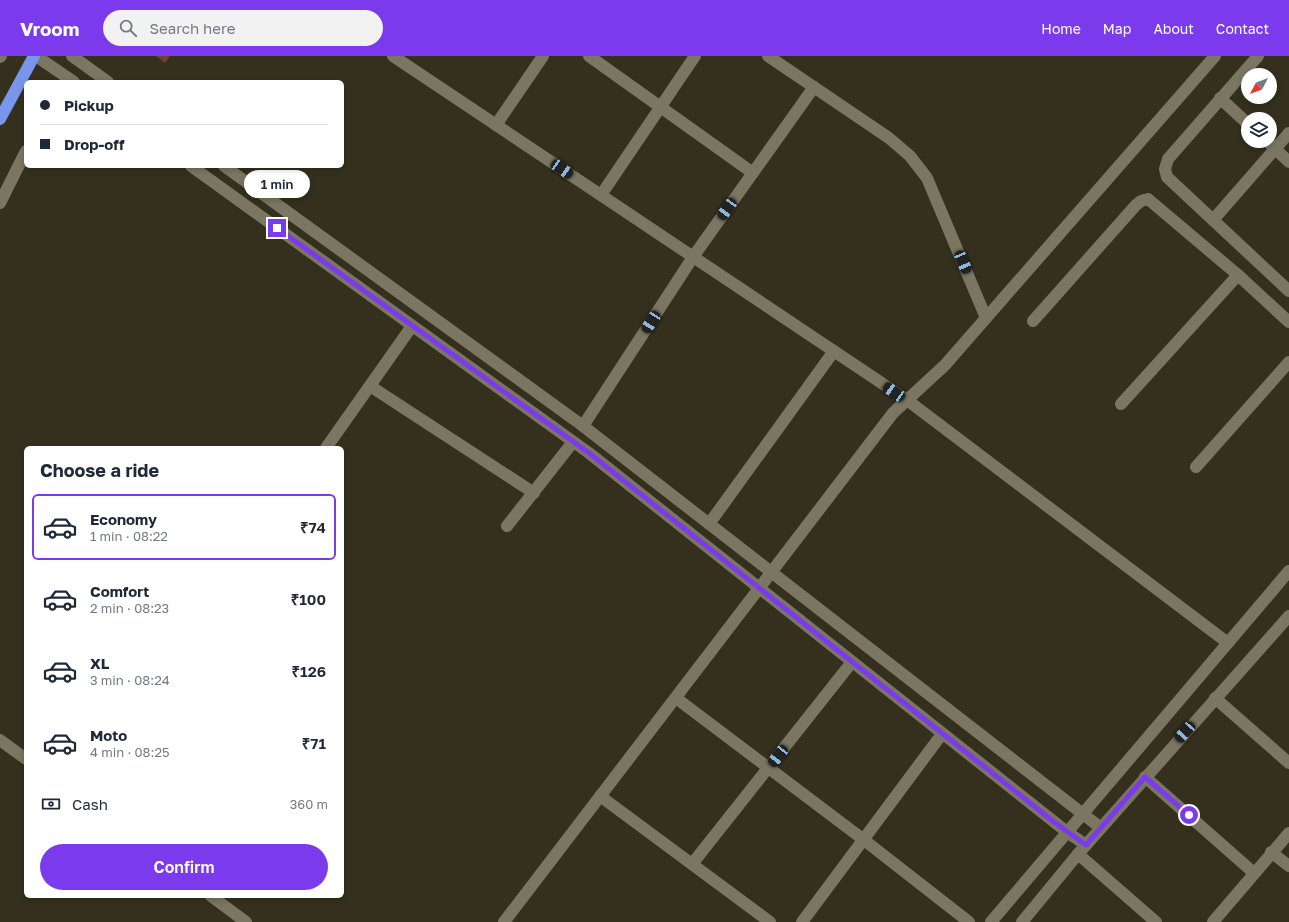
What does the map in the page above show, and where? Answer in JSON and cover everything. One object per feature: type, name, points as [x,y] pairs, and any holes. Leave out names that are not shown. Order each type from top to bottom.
[{"type":"highway","points":[[0,119],[35,56]]},
{"type":"street","points":[[35,56],[66,80],[72,56],[105,80]]},
{"type":"street","points":[[393,56],[906,400],[1228,643]]},
{"type":"street","points":[[496,125],[543,56]]},
{"type":"street","points":[[589,56],[753,173]]},
{"type":"street","points":[[601,195],[696,56]]},
{"type":"street","points":[[768,56],[889,138],[910,156],[927,178],[986,318]]},
{"type":"street","points":[[504,922],[894,413],[906,400],[945,365],[1214,56]]},
{"type":"street","points":[[1258,56],[1168,159],[1165,169],[1167,177],[1289,290]]},
{"type":"street","points":[[583,426],[693,257],[814,87]]},
{"type":"street","points":[[1220,98],[1241,118]]},
{"type":"street","points":[[1277,141],[1289,133]]},
{"type":"street","points":[[1213,220],[1269,148]]},
{"type":"street","points":[[1274,148],[1289,162]]},
{"type":"street","points":[[0,203],[24,155]]},
{"type":"street","points":[[194,168],[573,442],[1067,832],[1082,849],[1156,922]]},
{"type":"street","points":[[227,168],[583,426],[1101,828]]},
{"type":"street","points":[[1033,321],[1136,205],[1141,201],[1148,199],[1238,275],[1289,322]]},
{"type":"street","points":[[1121,404],[1238,275]]},
{"type":"street","points":[[327,446],[412,326]]},
{"type":"street","points":[[709,524],[834,351]]},
{"type":"street","points":[[1196,467],[1289,362]]},
{"type":"street","points":[[370,386],[534,492]]},
{"type":"street","points":[[507,526],[573,442]]},
{"type":"street","points":[[991,922],[1289,571]]},
{"type":"street","points":[[1022,922],[1082,849],[1289,616]]},
{"type":"street","points":[[692,864],[852,662]]},
{"type":"street","points":[[676,698],[864,840],[969,922]]},
{"type":"street","points":[[1215,698],[1289,763]]},
{"type":"street","points":[[802,922],[942,734]]},
{"type":"street","points":[[0,740],[24,758]]},
{"type":"street","points":[[1145,777],[1254,873]]},
{"type":"street","points":[[600,796],[770,922]]},
{"type":"street","points":[[1213,922],[1271,852],[1289,833]]},
{"type":"street","points":[[1271,852],[1289,866]]},
{"type":"street","points":[[214,898],[246,922]]},
{"type":"building","points":[[156,56],[170,56],[165,63]]},
{"type":"route","points":[[277,228],[589,453],[1054,822],[1086,845],[1145,777],[1189,815]]}]
